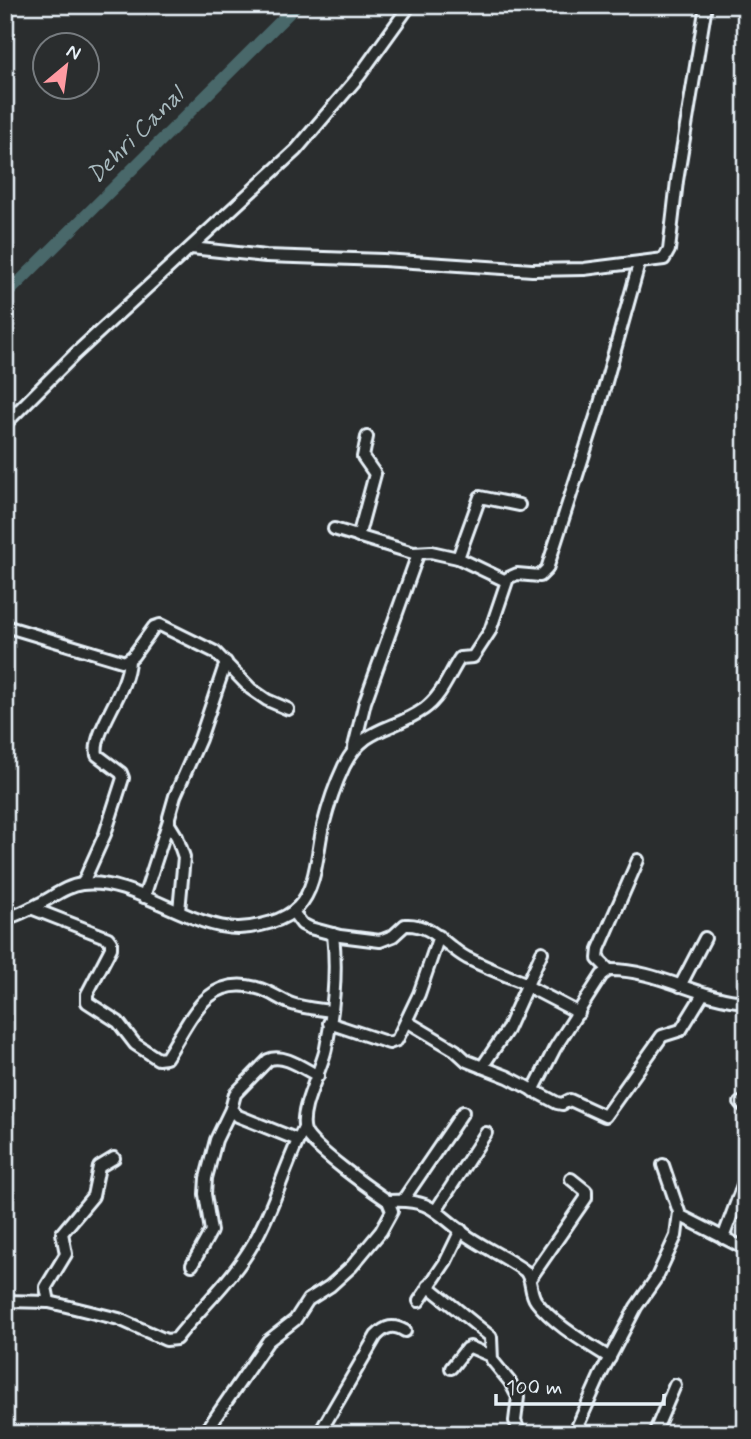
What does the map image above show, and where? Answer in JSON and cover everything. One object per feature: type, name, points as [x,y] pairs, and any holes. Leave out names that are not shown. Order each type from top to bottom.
[{"type":"street","points":[[5,425],[75,354],[296,150],[359,76],[410,5]]},
{"type":"street","points":[[191,248],[266,256],[383,260],[532,270],[584,269],[664,259],[669,250],[677,181],[706,5]]},
{"type":"street","points":[[354,750],[368,736],[423,710],[440,694],[460,658],[471,658],[475,655],[490,631],[506,581],[512,575],[543,574],[550,561],[599,407],[639,264]]},
{"type":"street","points":[[358,537],[375,474],[363,457],[367,437]]},
{"type":"street","points":[[458,558],[480,497],[519,505]]},
{"type":"street","points":[[334,529],[418,554],[427,552],[458,558],[506,581]]},
{"type":"street","points":[[5,919],[66,888],[83,883],[111,887],[144,897],[214,925],[240,928],[265,923],[293,912],[300,906],[309,888],[327,812],[338,781],[354,750],[365,702],[418,554]]},
{"type":"street","points":[[83,883],[105,834],[123,778],[121,773],[97,755],[100,736],[126,681],[129,660],[154,627],[160,625],[203,645],[226,662],[260,695],[288,709]]},
{"type":"street","points":[[5,626],[97,655],[129,660]]},
{"type":"street","points":[[144,897],[175,796],[200,738],[226,662]]},
{"type":"street","points":[[169,820],[184,857],[179,911]]},
{"type":"street","points":[[638,860],[599,949],[598,959],[609,970],[634,973],[722,1000],[746,1002]]},
{"type":"street","points":[[31,908],[108,938],[111,948],[87,994],[87,1002],[118,1022],[135,1044],[158,1059],[166,1058],[192,1016],[222,987],[258,988],[293,1005],[330,1011]]},
{"type":"street","points":[[293,912],[302,924],[333,934],[380,941],[393,936],[401,927],[411,925],[424,928],[468,958],[528,985],[579,1013]]},
{"type":"street","points":[[5,1301],[49,1302],[119,1319],[166,1340],[176,1339],[187,1323],[224,1286],[253,1244],[268,1216],[304,1128],[309,1100],[326,1050],[335,960],[333,934]]},
{"type":"street","points":[[329,1023],[389,1043],[397,1040],[408,1022],[439,936]]},
{"type":"street","points":[[680,986],[705,938]]},
{"type":"street","points":[[482,1067],[507,1030],[542,952]]},
{"type":"street","points":[[533,1091],[555,1048],[602,975],[609,970]]},
{"type":"street","points":[[408,1022],[455,1050],[467,1061],[557,1103],[570,1100],[601,1115],[607,1115],[662,1036],[681,1030],[704,994]]},
{"type":"street","points":[[192,1265],[211,1231],[205,1194],[206,1178],[216,1140],[231,1109],[234,1094],[273,1057],[318,1076]]},
{"type":"street","points":[[231,1109],[248,1120],[298,1140]]},
{"type":"street","points":[[403,1200],[463,1112]]},
{"type":"street","points":[[204,1434],[268,1342],[295,1320],[308,1300],[342,1276],[381,1231],[392,1211],[388,1201],[318,1146],[304,1128]]},
{"type":"street","points":[[436,1210],[486,1133]]},
{"type":"street","points":[[49,1302],[46,1287],[66,1254],[62,1233],[93,1196],[99,1167],[114,1158]]},
{"type":"street","points":[[575,1434],[636,1307],[666,1260],[678,1228],[679,1215],[663,1165]]},
{"type":"street","points":[[723,1238],[746,1177]]},
{"type":"street","points":[[530,1279],[586,1198],[586,1191],[571,1179]]},
{"type":"street","points":[[388,1201],[418,1202],[436,1210],[461,1230],[525,1271],[530,1279],[534,1298],[546,1312],[610,1359]]},
{"type":"street","points":[[679,1215],[746,1249]]},
{"type":"street","points":[[419,1301],[446,1261],[461,1230]]},
{"type":"street","points":[[428,1286],[488,1334],[492,1341],[491,1356]]},
{"type":"street","points":[[319,1434],[376,1336],[386,1327],[392,1326],[405,1331]]},
{"type":"street","points":[[451,1368],[470,1347],[491,1356],[518,1397],[515,1421],[520,1434]]},
{"type":"street","points":[[654,1434],[675,1385]]},
{"type":"waterway","name":"Dehri Canal","points":[[5,296],[297,5]]}]
